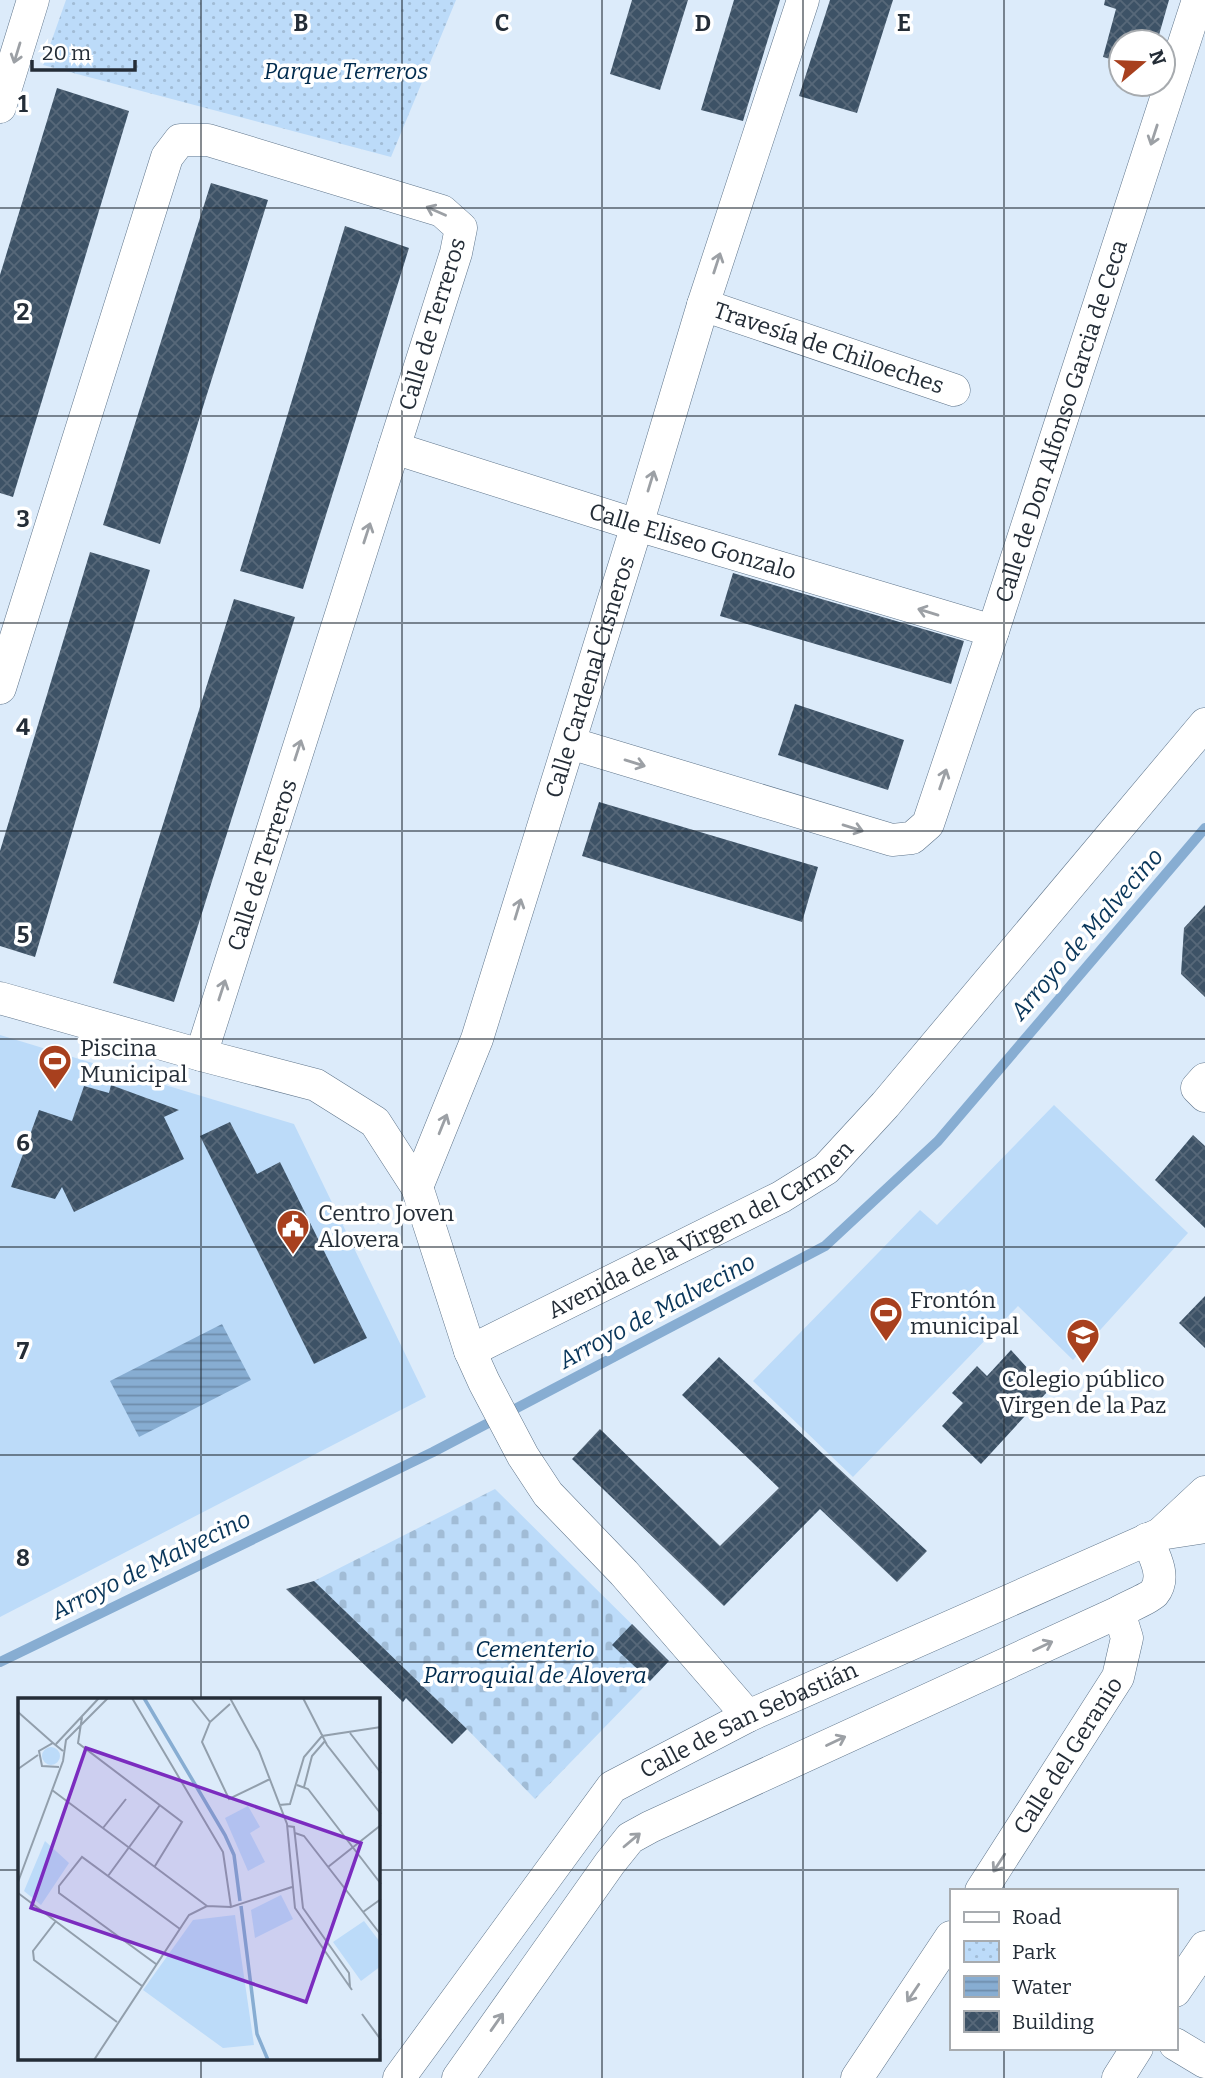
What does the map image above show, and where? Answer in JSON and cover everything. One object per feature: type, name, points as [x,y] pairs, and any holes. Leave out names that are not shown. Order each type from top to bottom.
[{"type":"street","points":[[0,107],[33,0]]},
{"type":"street","name":"Calle Cardenal Cisneros","points":[[417,1187],[477,1039],[703,305],[803,0]]},
{"type":"street","name":"Calle de Don Alfonso Garcia de Ceca","points":[[570,743],[892,840],[912,838],[928,824],[1198,0]]},
{"type":"street","name":"Calle de Terreros","points":[[0,688],[167,157],[180,140],[208,140],[442,211],[461,228],[456,253],[201,1055]]},
{"type":"street","name":"Travesía de Chiloeches","points":[[703,305],[954,390]]},
{"type":"street","name":"Calle Eliseo Gonzalo","points":[[394,449],[993,631]]},
{"type":"street","name":"Avenida de la Virgen del Carmen","points":[[470,1351],[781,1197],[825,1169],[885,1105],[1205,724]]},
{"type":"street","points":[[0,998],[316,1085],[375,1122],[417,1187],[470,1351],[523,1455],[548,1494],[624,1573],[748,1716]]},
{"type":"street","points":[[1205,1079],[1197,1088],[1205,1096]]},
{"type":"street","name":"Calle de San Sebastián","points":[[399,2078],[612,1787],[748,1716],[1154,1537],[1205,1492]]},
{"type":"street","points":[[458,2078],[630,1838],[1119,1612],[1153,1593],[1159,1581],[1154,1537],[1205,1527]]},
{"type":"street","name":"Calle del Geranio","points":[[982,1889],[1118,1677],[1127,1638],[1119,1612]]},
{"type":"street","points":[[857,2078],[950,1938]]},
{"type":"street","points":[[1177,1988],[1205,1947]]},
{"type":"street","points":[[1177,2044],[1205,2062]]},
{"type":"street","points":[[1118,2078],[1136,2050]]},
{"type":"green space","name":"Parque Terreros","points":[[66,0],[456,0],[391,157],[43,65]]},
{"type":"green space","points":[[0,1035],[294,1124],[426,1397],[0,1617]]},
{"type":"green space","points":[[1054,1105],[1188,1233],[1073,1360],[1018,1306],[853,1477],[753,1381],[920,1210],[937,1225]]},
{"type":"green space","name":"Cementerio Parroquial de Alovera","points":[[495,1489],[669,1661],[535,1799],[314,1581]]},
{"type":"water","points":[[222,1324],[251,1380],[139,1437],[110,1381]]},
{"type":"building","points":[[632,0],[688,0],[660,90],[610,74]]},
{"type":"building","points":[[734,0],[780,0],[743,121],[701,110]]},
{"type":"building","points":[[830,0],[893,0],[857,113],[799,96]]},
{"type":"building","points":[[1105,0],[1169,0],[1161,28],[1111,28],[1116,9],[1104,5]]},
{"type":"building","points":[[1107,42],[1107,58],[1103,57]]},
{"type":"building","points":[[57,88],[129,111],[13,497],[0,493],[0,275]]},
{"type":"building","points":[[211,183],[268,200],[160,544],[103,525]]},
{"type":"building","points":[[345,226],[409,248],[303,589],[240,571]]},
{"type":"building","points":[[90,552],[150,570],[35,957],[0,946],[0,851]]},
{"type":"building","points":[[733,573],[964,641],[951,684],[720,616]]},
{"type":"building","points":[[234,599],[295,617],[174,1002],[113,983]]},
{"type":"building","points":[[795,704],[904,740],[888,790],[778,755]]},
{"type":"building","points":[[599,802],[818,867],[802,922],[582,856]]},
{"type":"building","points":[[1205,905],[1205,997],[1181,974],[1184,928]]},
{"type":"building","points":[[111,1085],[179,1110],[164,1117],[184,1159],[74,1212],[62,1187],[55,1199],[11,1187],[39,1110],[72,1121],[84,1086],[109,1093]]},
{"type":"building","name":"Centro Joven Alovera","points":[[230,1122],[257,1174],[280,1162],[367,1338],[314,1364],[200,1136]]},
{"type":"building","points":[[1193,1135],[1205,1146],[1205,1228],[1155,1180]]},
{"type":"building","points":[[1205,1296],[1205,1348],[1179,1323]]},
{"type":"building","points":[[1011,1350],[1048,1391],[981,1464],[942,1426],[963,1403],[952,1393],[977,1366],[987,1376]]},
{"type":"building","points":[[719,1357],[927,1551],[897,1582],[820,1509],[724,1606],[572,1459],[600,1429],[720,1546],[779,1488],[682,1395]]},
{"type":"building","points":[[314,1581],[467,1729],[452,1744],[406,1698],[403,1702],[286,1589]]},
{"type":"building","points":[[632,1624],[669,1661],[650,1681],[612,1645]]},
{"type":"waterway","name":"Arroyo de Malvecino","points":[[0,1662],[433,1452],[825,1246],[938,1141],[1205,828]]},
{"type":"place","name":"Piscina Municipal","points":[[55,1091]]},
{"type":"place","name":"Centro Joven Alovera","points":[[293,1256]]},
{"type":"place","name":"Frontón municipal","points":[[886,1343]]},
{"type":"place","name":"Colegio público Virgen de la Paz","points":[[1083,1365]]}]
